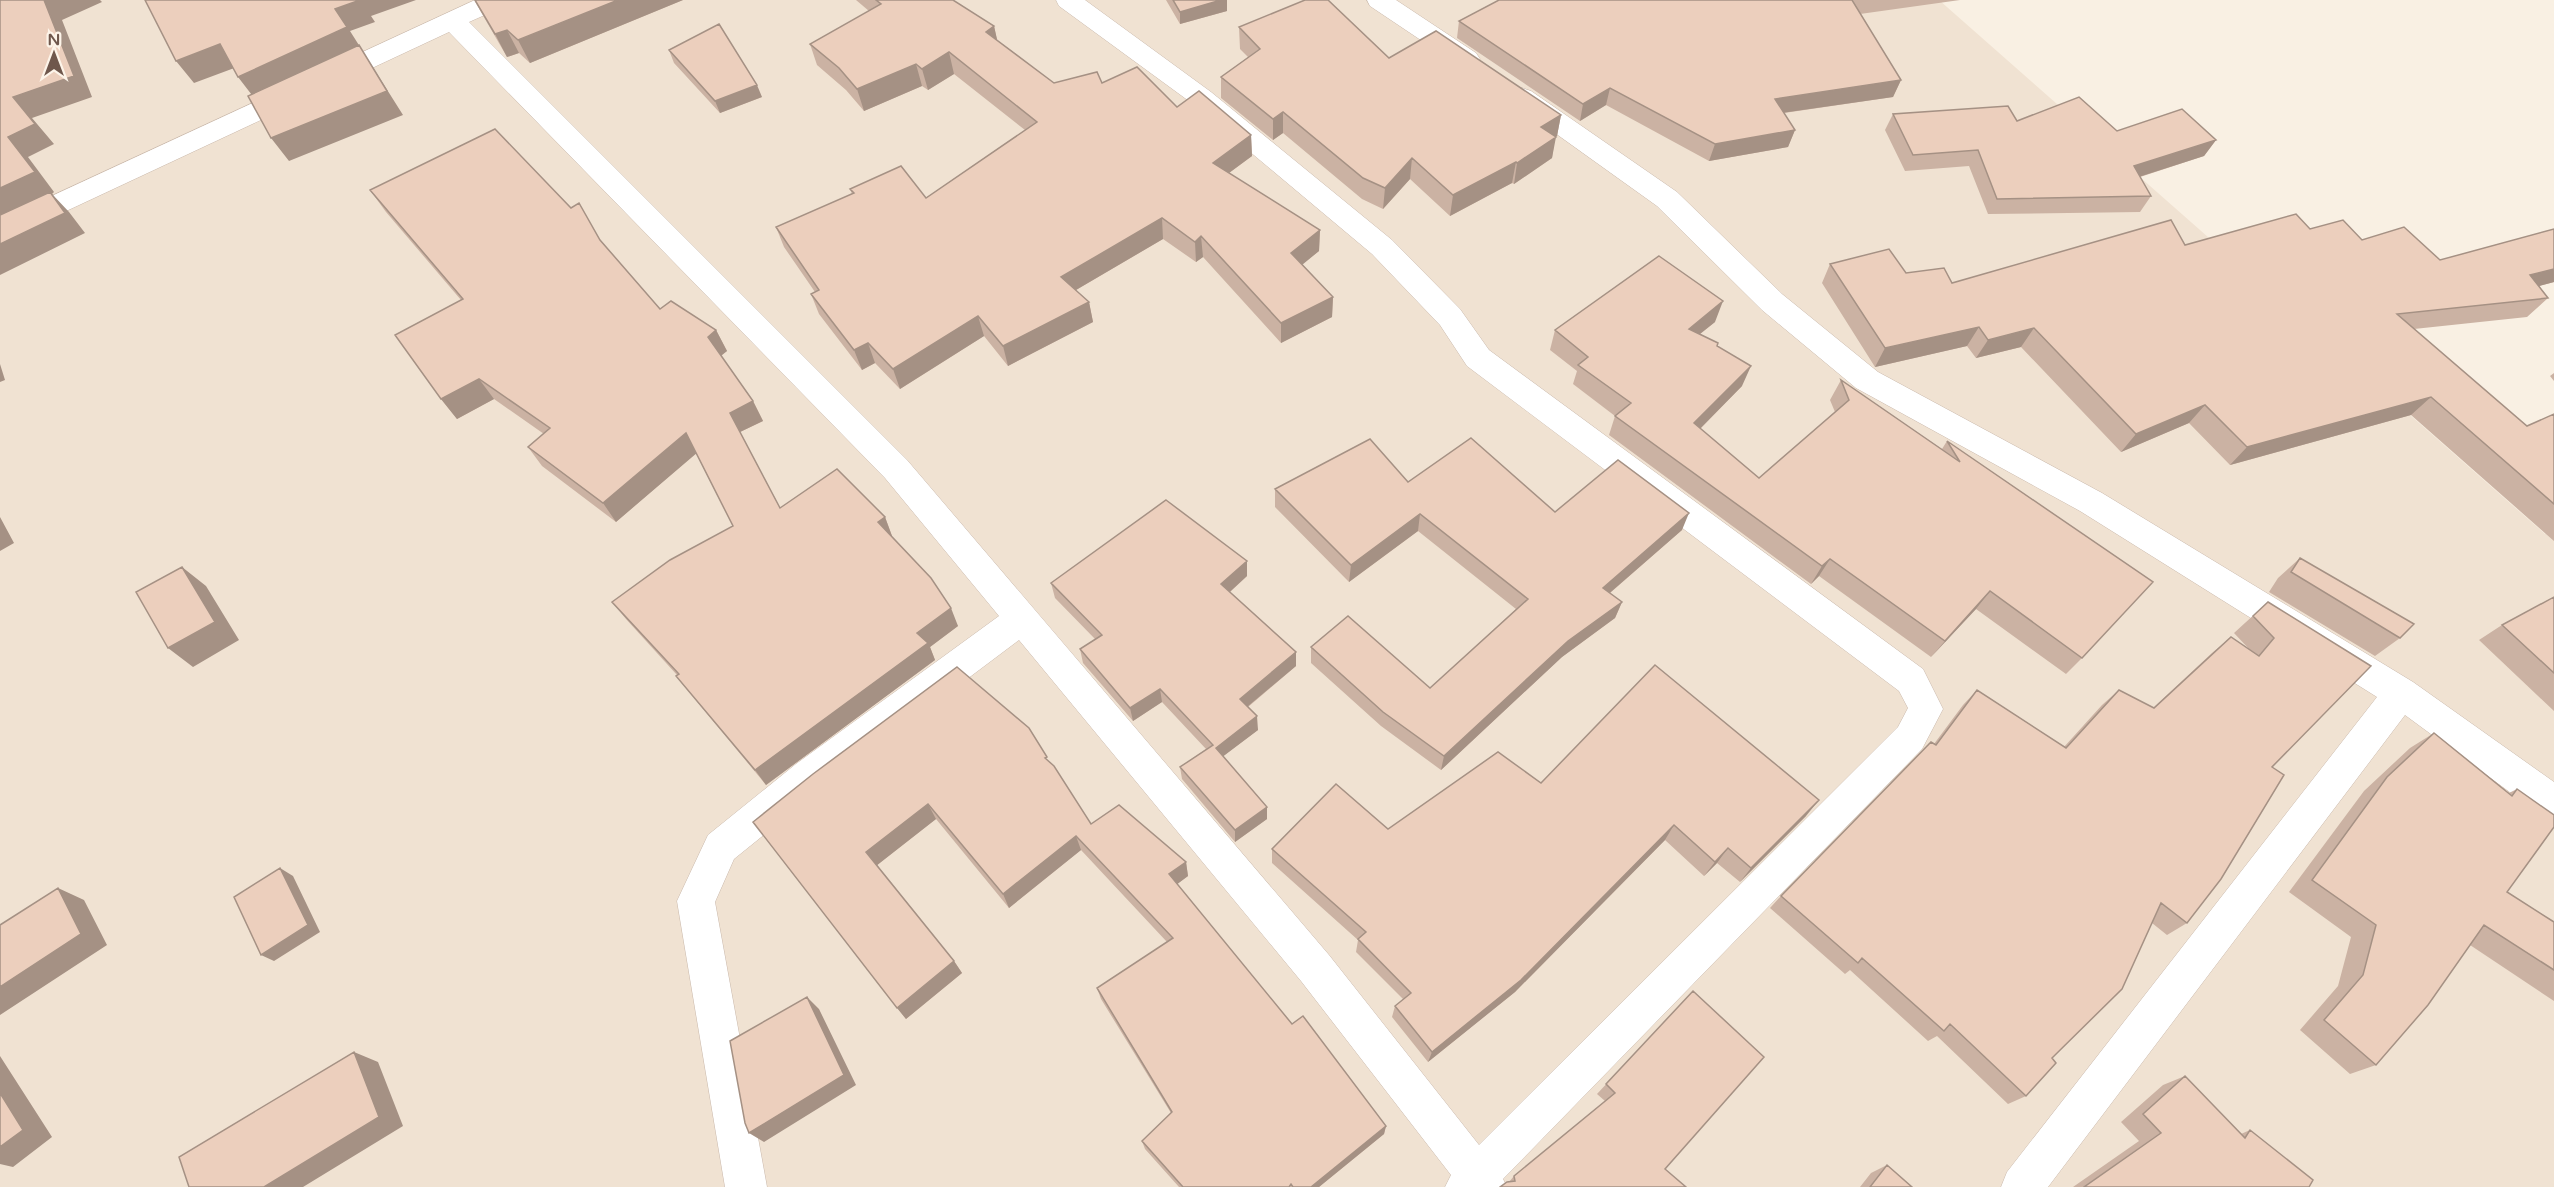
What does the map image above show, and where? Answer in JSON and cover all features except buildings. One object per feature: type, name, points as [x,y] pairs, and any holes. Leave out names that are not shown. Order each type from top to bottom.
[{"type":"street","points":[[0,232],[496,0]]},
{"type":"street","points":[[453,21],[896,470],[1315,968],[1476,1183],[1910,738],[1926,709],[1911,680],[1478,358],[1450,317],[1382,247],[1202,98],[1068,0]]},
{"type":"street","points":[[1379,0],[1667,199],[1773,302],[1867,380],[2091,501],[2401,693],[2554,803]]},
{"type":"street","points":[[746,1187],[696,901],[721,848],[809,776],[1021,619]]},
{"type":"street","points":[[2022,1187],[2401,693]]},
{"type":"shaded area","points":[[0,0],[1939,0],[2545,534],[2554,532],[2554,1187],[0,1187]]}]
